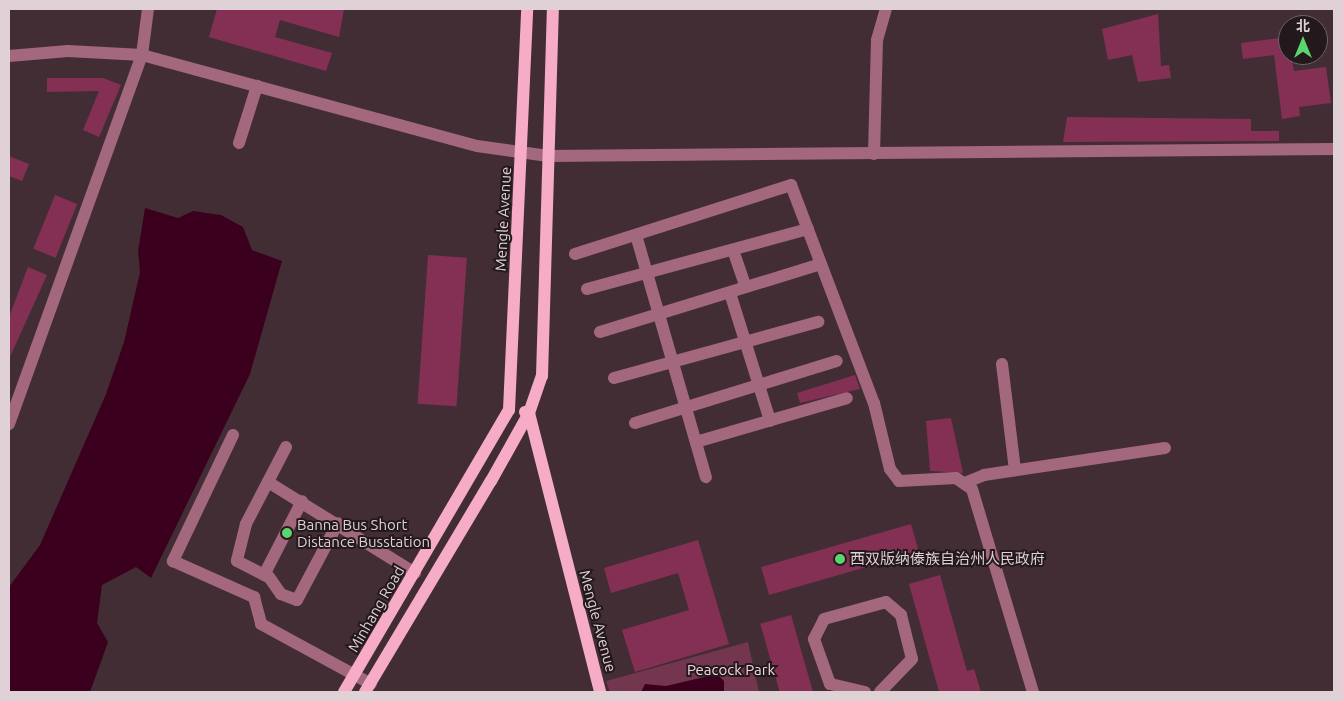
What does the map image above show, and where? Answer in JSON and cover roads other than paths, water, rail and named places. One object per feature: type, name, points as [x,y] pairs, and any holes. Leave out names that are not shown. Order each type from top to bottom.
[{"type":"main road","name":"Mengle Avenue","points":[[509,410],[523,154],[527,9]]},
{"type":"main road","points":[[368,688],[529,413],[542,376],[553,9]]},
{"type":"main road","points":[[509,410],[529,413]]},
{"type":"main road","name":"Minhang Road","points":[[344,692],[509,410]]},
{"type":"main road","name":"Mengle Avenue","points":[[529,413],[600,692]]},
{"type":"street","points":[[9,424],[142,55],[148,9]]},
{"type":"street","points":[[874,154],[877,40],[886,9]]},
{"type":"street","points":[[9,56],[68,51],[142,55],[477,146],[523,154],[548,156],[1334,149]]},
{"type":"street","points":[[239,143],[256,86]]},
{"type":"street","points":[[575,254],[792,185],[874,403],[894,476],[907,483],[956,478],[967,482],[1015,470],[1165,448]]},
{"type":"street","points":[[587,289],[648,274],[808,229]]},
{"type":"street","points":[[636,235],[706,477]]},
{"type":"street","points":[[733,250],[746,288]]},
{"type":"street","points":[[600,332],[822,264]]},
{"type":"street","points":[[730,292],[770,421]]},
{"type":"street","points":[[614,378],[818,322]]},
{"type":"street","points":[[635,423],[837,361]]},
{"type":"street","points":[[1002,364],[1015,470]]},
{"type":"street","points":[[696,442],[846,398]]},
{"type":"street","points":[[233,435],[173,561],[254,597],[261,624],[356,674],[368,688]]},
{"type":"street","points":[[286,447],[246,524],[237,561],[264,574],[281,594],[297,600],[338,523]]},
{"type":"street","points":[[268,482],[338,523],[415,573]]},
{"type":"street","points":[[967,482],[1033,692]]},
{"type":"street","points":[[264,574],[302,501]]},
{"type":"street","points":[[865,692],[830,684],[814,639],[824,619],[886,602],[900,615],[912,659],[880,692]]},
{"type":"place","name":"Banna Bus Short Distance Busstation","points":[[287,533]]},
{"type":"place","name":"西双版纳傣族自治州人民政府","points":[[840,559]]},
{"type":"park label","name":"Peacock Park","points":[[731,670]]}]
